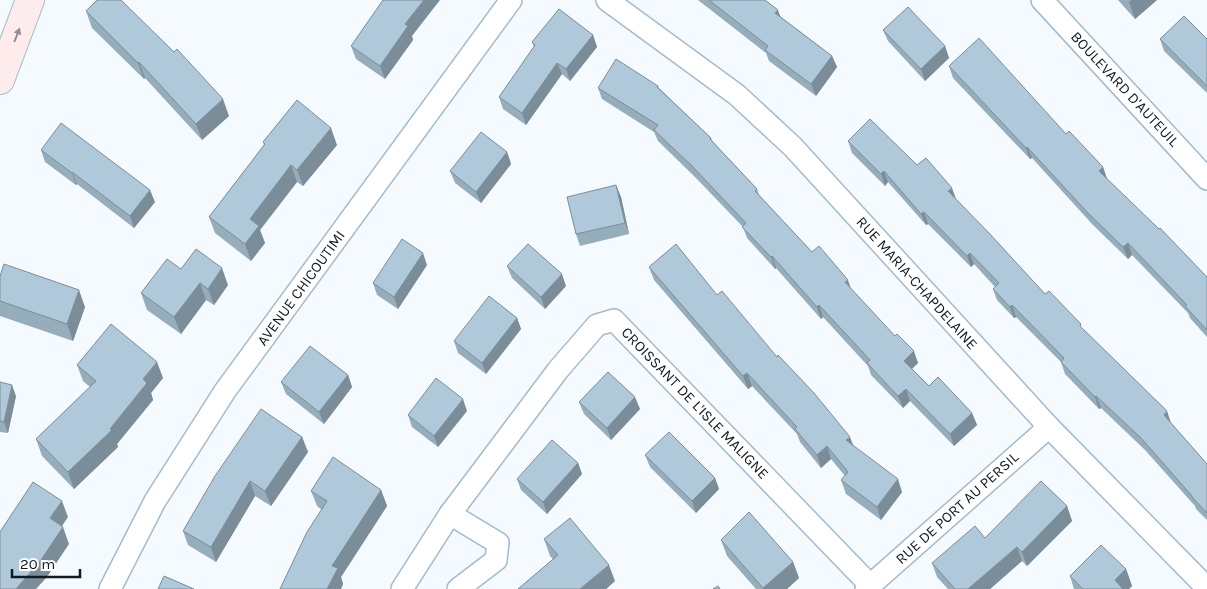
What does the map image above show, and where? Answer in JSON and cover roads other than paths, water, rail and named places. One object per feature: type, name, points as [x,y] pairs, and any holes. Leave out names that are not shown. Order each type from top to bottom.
[{"type":"main road","points":[[0,80],[30,0]]},
{"type":"street","name":"AVENUE CHICOUTIMI","points":[[110,589],[155,501],[226,391],[511,0]]},
{"type":"street","name":"RUE MARIA-CHAPDELAINE","points":[[607,0],[737,95],[793,147],[1049,427],[1207,588]]},
{"type":"street","name":"BOULEVARD D'AUTEUIL","points":[[1042,0],[1207,179]]},
{"type":"street","name":"CROISSANT DE L'ISLE MALIGNE","points":[[402,589],[450,514],[558,370],[597,325],[614,320],[868,587]]},
{"type":"street","name":"RUE DE PORT AU PERSIL","points":[[868,587],[1049,427]]},
{"type":"street","points":[[450,514],[498,543],[496,560],[458,589]]}]
